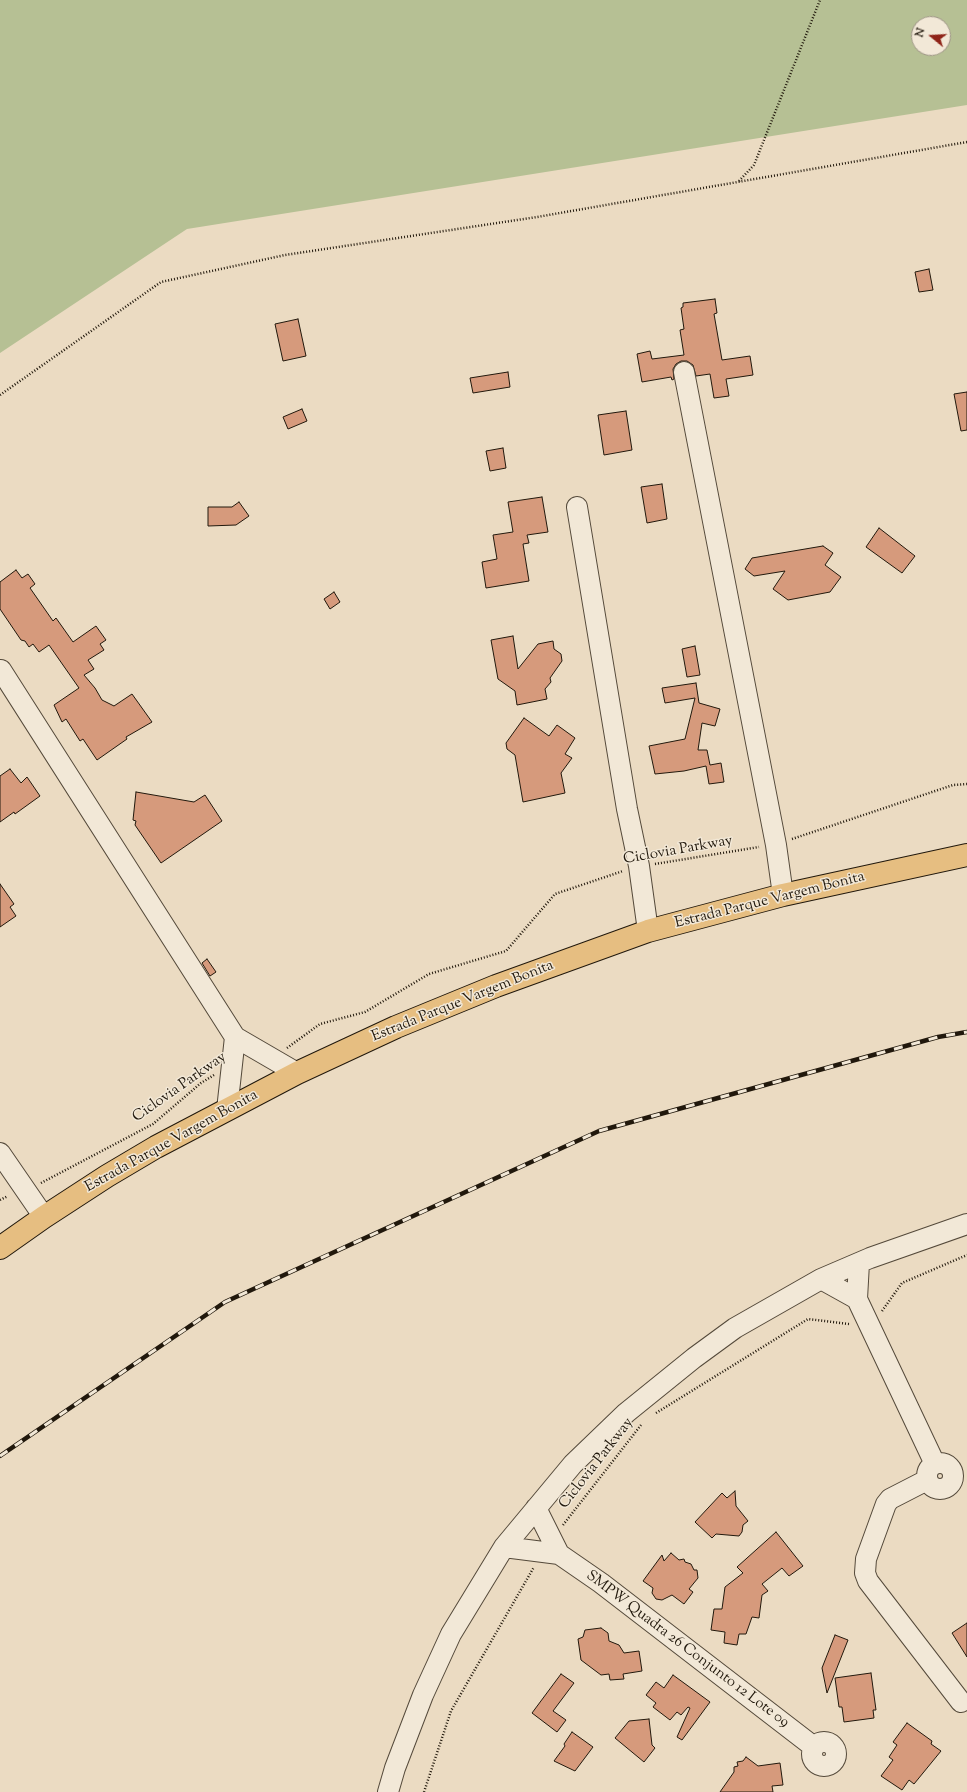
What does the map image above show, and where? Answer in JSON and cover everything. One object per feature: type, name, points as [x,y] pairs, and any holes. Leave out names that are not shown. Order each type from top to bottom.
[{"type":"main road","name":"Estrada Parque Vargem Bonita","points":[[0,1248],[107,1176],[156,1147],[297,1072],[396,1027],[496,986],[648,931],[783,895],[967,855]]},
{"type":"street","points":[[684,372],[776,845],[783,895]]},
{"type":"street","points":[[577,507],[627,808],[639,866],[648,931]]},
{"type":"street","points":[[1,670],[235,1038],[297,1072]]},
{"type":"street","points":[[227,1110],[235,1038]]},
{"type":"street","points":[[0,1153],[44,1217]]},
{"type":"street","points":[[388,1792],[394,1768],[423,1695],[452,1634],[504,1547],[573,1464],[626,1413],[694,1358],[735,1328],[821,1280],[859,1263],[967,1224]]},
{"type":"street","points":[[859,1263],[857,1299],[931,1472],[887,1501],[866,1559],[865,1574],[868,1581],[961,1702]]},
{"type":"street","points":[[821,1280],[857,1299]]},
{"type":"street","name":"SMPW Quadra 26 Conjunto 12 Lote 09","points":[[536,1508],[552,1548],[601,1583],[814,1747]]},
{"type":"street","name":"SMPW Quadra 26 Conjunto 12 Lote 09","points":[[504,1547],[552,1548]]},
{"type":"path","points":[[739,181],[754,165],[820,0]]},
{"type":"path","points":[[0,395],[161,282],[285,255],[537,217],[967,142]]},
{"type":"path","name":"Ciclovia Parkway","points":[[256,1050],[282,1051],[320,1024],[365,1012],[429,974],[506,951],[555,894],[639,866],[776,845],[953,785],[967,784]]},
{"type":"path","name":"Ciclovia Parkway","points":[[0,1200],[5,1196],[26,1190],[153,1124],[201,1083],[232,1063]]},
{"type":"path","points":[[870,1327],[902,1283],[967,1254]]},
{"type":"path","name":"Ciclovia Parkway","points":[[652,1416],[808,1319],[870,1327]]},
{"type":"path","name":"Ciclovia Parkway","points":[[424,1792],[451,1711],[552,1548],[645,1420]]},
{"type":"green space","points":[[0,0],[967,0],[967,105],[187,229],[0,353]]},
{"type":"building","points":[[929,269],[933,290],[919,292],[915,272]]},
{"type":"building","points":[[715,299],[717,313],[714,314],[722,360],[750,356],[753,375],[726,379],[729,396],[714,398],[710,374],[696,376],[693,365],[687,361],[681,361],[676,364],[673,369],[674,379],[672,380],[671,377],[642,382],[637,354],[650,351],[652,359],[684,355],[680,330],[684,329],[681,308],[683,307],[683,303]]},
{"type":"building","points":[[298,319],[306,356],[283,361],[275,324]]},
{"type":"building","points":[[508,372],[510,387],[473,393],[470,378]]},
{"type":"building","points":[[967,392],[967,430],[961,431],[954,394]]},
{"type":"building","points":[[302,409],[307,421],[288,429],[283,417]]},
{"type":"building","points":[[626,411],[632,450],[604,455],[598,415]]},
{"type":"building","points":[[503,448],[506,468],[490,471],[486,451]]},
{"type":"building","points":[[662,484],[667,519],[647,523],[641,487]]},
{"type":"building","points":[[542,497],[548,532],[527,535],[529,543],[523,544],[529,581],[486,588],[482,562],[497,559],[493,535],[513,532],[508,502]]},
{"type":"building","points":[[239,502],[249,516],[236,525],[208,526],[208,507],[232,507]]},
{"type":"building","points":[[879,528],[915,556],[902,573],[866,547]]},
{"type":"building","points":[[823,546],[833,553],[825,565],[841,577],[830,592],[788,600],[773,589],[785,571],[754,576],[745,569],[752,558]]},
{"type":"building","points":[[16,570],[22,578],[28,574],[35,584],[30,588],[53,621],[56,618],[73,642],[96,626],[106,640],[100,644],[104,650],[88,660],[94,669],[84,675],[95,688],[102,700],[114,706],[132,694],[152,722],[126,737],[127,739],[97,760],[83,739],[80,741],[66,719],[62,722],[54,705],[79,688],[49,645],[39,652],[33,644],[29,647],[25,641],[21,640],[0,609],[0,582]]},
{"type":"building","points":[[334,592],[340,602],[330,609],[324,599]]},
{"type":"building","points":[[513,636],[518,669],[538,644],[553,641],[554,649],[561,654],[562,661],[550,678],[551,682],[545,689],[547,699],[517,705],[515,691],[498,679],[491,640]]},
{"type":"building","points":[[695,646],[700,675],[687,677],[682,649]]},
{"type":"building","points":[[696,683],[699,703],[720,709],[715,726],[702,723],[698,750],[707,750],[710,765],[721,763],[724,782],[709,784],[706,766],[684,771],[655,774],[649,746],[685,739],[695,698],[665,703],[662,688]]},
{"type":"building","points":[[524,718],[549,736],[557,725],[575,738],[565,754],[572,758],[561,773],[565,793],[523,802],[515,755],[507,749],[506,743]]},
{"type":"building","points":[[10,769],[21,783],[27,777],[40,796],[15,814],[14,812],[0,822],[0,776]]},
{"type":"building","points":[[136,792],[194,802],[205,795],[222,821],[161,863],[135,825],[136,821],[133,820]]},
{"type":"building","points":[[0,884],[14,904],[10,907],[16,916],[0,927]]},
{"type":"building","points":[[207,959],[216,972],[210,976],[202,963]]},
{"type":"building","points":[[735,1491],[736,1506],[748,1521],[743,1525],[742,1532],[739,1536],[716,1534],[712,1538],[695,1522],[722,1493],[727,1498]]},
{"type":"building","points":[[776,1532],[803,1566],[789,1576],[782,1568],[762,1584],[768,1591],[762,1595],[759,1618],[752,1617],[746,1634],[739,1634],[737,1645],[724,1643],[725,1632],[711,1630],[714,1609],[722,1609],[725,1587],[743,1573],[737,1567]]},
{"type":"building","points":[[671,1553],[679,1560],[684,1559],[685,1562],[691,1564],[694,1570],[697,1570],[698,1578],[689,1589],[693,1592],[684,1604],[672,1595],[662,1600],[656,1599],[652,1593],[653,1588],[643,1581],[662,1555],[664,1561]]},
{"type":"building","points":[[967,1623],[967,1657],[952,1633]]},
{"type":"building","points":[[601,1628],[608,1633],[609,1641],[619,1645],[624,1653],[639,1651],[642,1671],[623,1674],[624,1679],[610,1680],[609,1674],[601,1675],[581,1660],[578,1639],[583,1637],[585,1630]]},
{"type":"building","points":[[835,1635],[848,1640],[827,1693],[822,1668]]},
{"type":"building","points":[[871,1673],[876,1710],[873,1710],[874,1718],[844,1722],[842,1707],[839,1707],[835,1678]]},
{"type":"building","points":[[561,1674],[574,1683],[553,1711],[566,1720],[557,1732],[532,1713]]},
{"type":"building","points":[[673,1675],[710,1702],[682,1740],[677,1737],[690,1708],[688,1707],[681,1715],[677,1712],[670,1720],[653,1707],[656,1703],[646,1695],[656,1682],[664,1688]]},
{"type":"building","points":[[649,1719],[652,1745],[655,1748],[644,1762],[615,1738],[629,1721]]},
{"type":"building","points":[[907,1723],[932,1741],[931,1744],[941,1751],[914,1784],[909,1780],[902,1790],[881,1776],[893,1760],[889,1757],[897,1745],[893,1742]]},
{"type":"building","points":[[572,1732],[593,1747],[575,1771],[554,1761],[565,1746],[564,1744]]},
{"type":"building","points":[[746,1757],[758,1766],[780,1763],[783,1785],[772,1786],[773,1792],[720,1792],[734,1772],[734,1767],[738,1766],[737,1762],[743,1761]]},
{"type":"railway","points":[[0,1456],[225,1302],[599,1131],[938,1037],[967,1032]]}]
